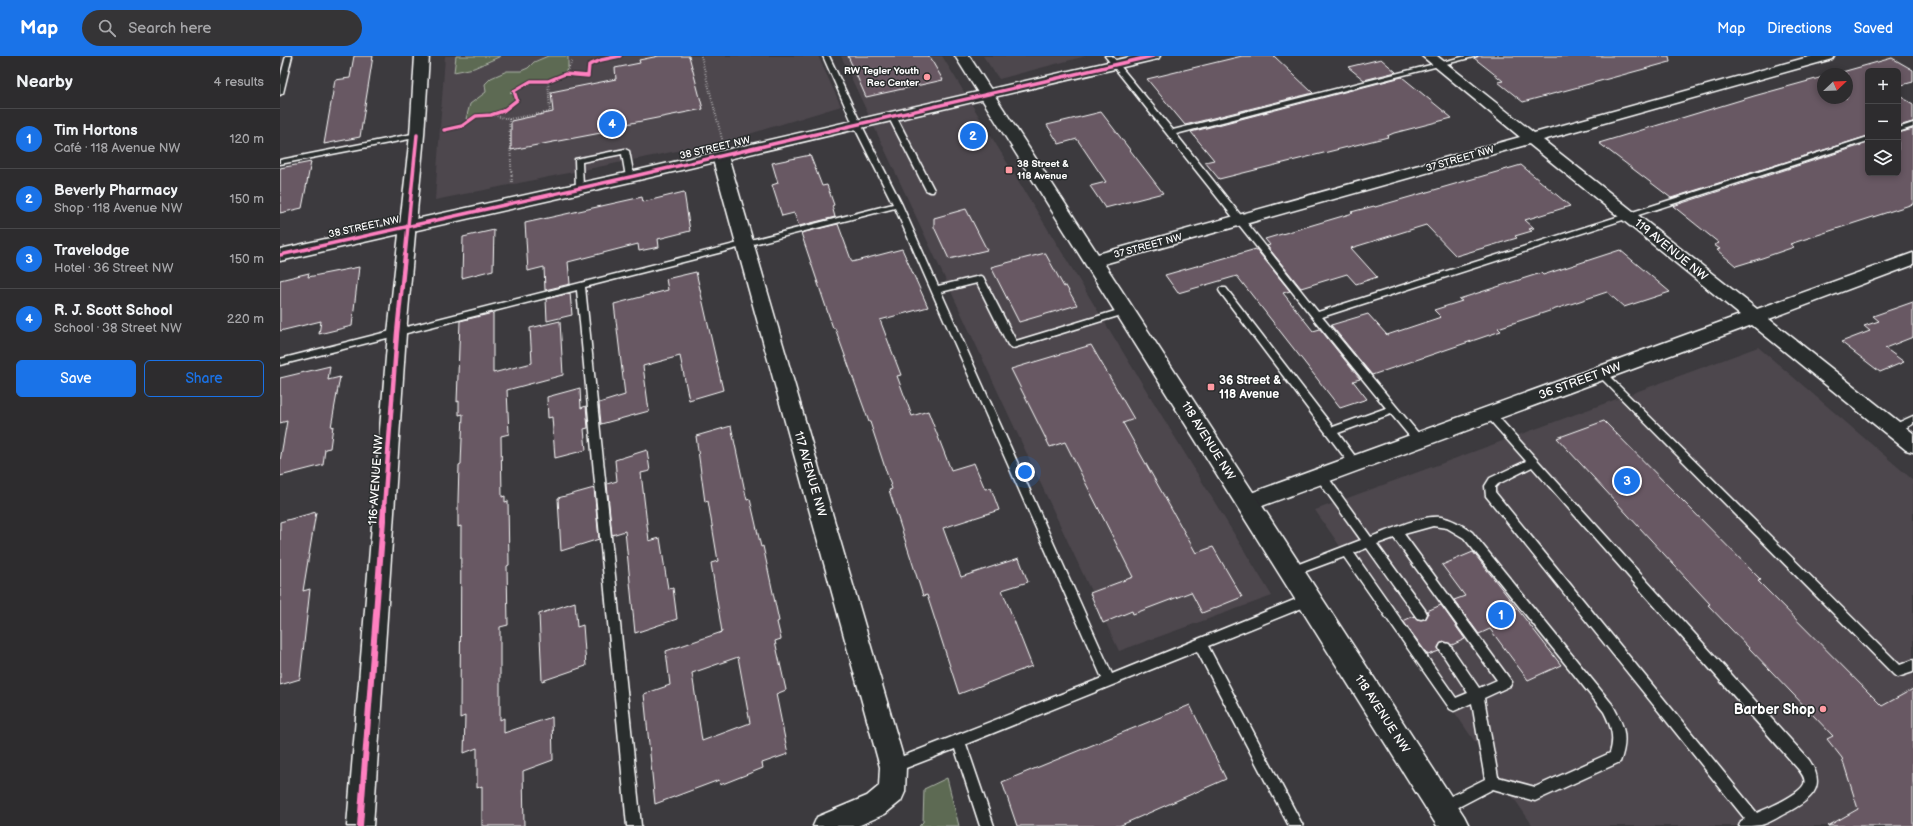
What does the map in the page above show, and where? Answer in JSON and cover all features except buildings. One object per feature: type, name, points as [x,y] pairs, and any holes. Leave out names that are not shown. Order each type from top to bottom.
[{"type":"main road","name":"118 AVENUE NW","points":[[962,56],[1290,572],[1454,826]]},
{"type":"main road","name":"38 STREET NW","points":[[280,255],[892,116],[1111,60],[1153,56]]},
{"type":"street","name":"116 AVENUE NW","points":[[360,826],[397,333],[417,135],[422,56]]},
{"type":"street","name":"37 STREET NW","points":[[1093,261],[1827,56]]},
{"type":"street","name":"119 AVENUE NW","points":[[1434,60],[1913,444]]},
{"type":"street","name":"117 AVENUE NW","points":[[720,156],[892,780]]},
{"type":"street","name":"36 STREET NW","points":[[1247,503],[1913,259]]},
{"type":"street","points":[[826,826],[876,805],[892,780]]},
{"type":"lane","points":[[280,94],[288,56]]},
{"type":"lane","points":[[826,56],[857,124],[898,205],[1110,681]]},
{"type":"lane","points":[[1171,133],[1434,60],[1474,56]]},
{"type":"lane","points":[[1111,60],[1171,133],[1316,316],[1419,440]]},
{"type":"lane","points":[[892,116],[930,190]]},
{"type":"lane","points":[[1901,129],[1913,125]]},
{"type":"lane","points":[[280,162],[417,135]]},
{"type":"lane","points":[[1316,316],[1865,140]]},
{"type":"lane","points":[[579,188],[578,161],[626,151],[630,176]]},
{"type":"lane","points":[[280,362],[898,205]]},
{"type":"lane","points":[[936,290],[980,279],[1013,345],[1125,311]]},
{"type":"lane","points":[[582,286],[634,826]]},
{"type":"lane","points":[[1223,290],[1355,464]]},
{"type":"lane","points":[[1601,373],[1898,672],[1913,666]]},
{"type":"lane","points":[[1331,432],[1393,409]]},
{"type":"lane","points":[[1490,414],[1533,462],[1799,759],[1810,774],[1810,782],[1804,795],[1751,823],[1494,499],[1490,492],[1490,486],[1494,481],[1533,462]]},
{"type":"lane","points":[[1894,428],[1913,420]]},
{"type":"lane","points":[[1321,476],[1421,614]]},
{"type":"lane","points":[[1290,572],[1368,542],[1432,520],[1445,521],[1457,526],[1468,535],[1608,708],[1619,728],[1620,744],[1615,757],[1535,794],[1492,782],[1442,808]]},
{"type":"lane","points":[[1346,551],[1454,706],[1506,682],[1396,532]]},
{"type":"lane","points":[[892,780],[959,741],[1308,600]]},
{"type":"lane","points":[[1200,644],[1296,826]]},
{"type":"lane","points":[[1445,648],[1477,695],[1492,782]]},
{"type":"lane","points":[[959,741],[987,826]]},
{"type":"path","points":[[490,115],[509,119],[550,112],[551,79],[565,74],[588,76],[589,65],[601,60],[620,56]]},
{"type":"path","points":[[701,56],[722,138],[720,156]]},
{"type":"path","points":[[565,74],[570,68],[572,62]]},
{"type":"path","points":[[490,115],[503,112]]},
{"type":"path","points":[[509,119],[512,203]]},
{"type":"shaded area","points":[[445,56],[818,56],[841,106],[726,141],[435,200]]},
{"type":"shaded area","points":[[841,56],[942,56],[1272,596],[1119,651]]},
{"type":"shaded area","points":[[983,56],[1086,56],[999,79]]},
{"type":"shaded area","points":[[1758,347],[1913,480],[1913,826],[1533,826],[1315,510]]},
{"type":"green space","points":[[456,56],[501,56],[474,68],[454,72]]},
{"type":"green space","points":[[548,56],[568,56],[568,68],[565,72],[550,79],[529,80],[521,87],[510,92],[515,97],[512,104],[503,111],[474,115],[469,119],[466,119],[470,104],[486,92],[485,84],[491,78],[507,71],[521,71],[528,68],[534,62]]},
{"type":"green space","points":[[947,778],[959,826],[919,826],[923,822],[924,789]]},
{"type":"cycle path","points":[[444,130],[462,126],[476,116],[491,115],[503,111],[514,104],[517,100],[514,91],[531,81],[548,81],[565,74],[588,76],[589,65],[601,60],[620,56]]},
{"type":"cycle path","points":[[280,255],[630,177],[1153,56]]},
{"type":"cycle path","points":[[360,826],[397,333],[417,135]]},
{"type":"place","name":"RW Tegler Youth Rec Center","points":[[927,77]]},
{"type":"place","name":"R. J. Scott School","points":[[612,124]]},
{"type":"place","name":"Beverly Pharmacy","points":[[973,136]]},
{"type":"place","name":"38 Street & 118 Avenue","points":[[1009,170]]},
{"type":"place","name":"36 Street & 118 Avenue","points":[[1211,387]]},
{"type":"place","name":"Travelodge","points":[[1627,481]]},
{"type":"place","name":"Tim Hortons","points":[[1501,615]]},
{"type":"place","name":"Barber Shop","points":[[1823,709]]}]
